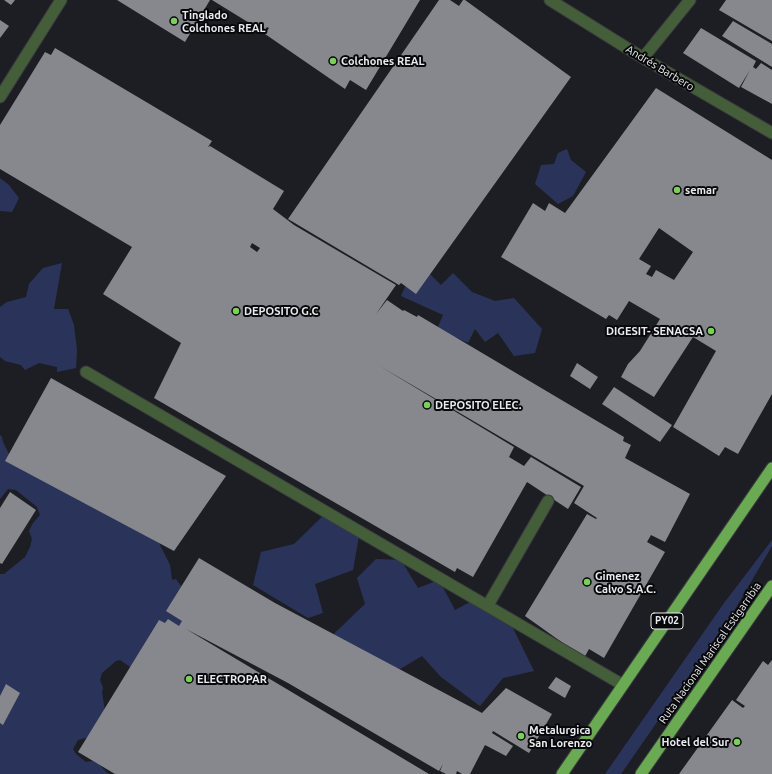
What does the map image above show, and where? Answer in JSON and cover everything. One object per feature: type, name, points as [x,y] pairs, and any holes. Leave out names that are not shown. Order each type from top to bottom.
[{"type":"highway","name":"PY02","points":[[562,774],[772,468]]},
{"type":"highway","name":"Ruta Nacional Mariscal Estigarribia","points":[[641,774],[772,586]]},
{"type":"street","points":[[0,97],[61,0]]},
{"type":"street","name":"Andrés Barbero","points":[[550,0],[643,58],[772,133]]},
{"type":"street","points":[[643,58],[690,0]]},
{"type":"street","points":[[86,372],[623,685]]},
{"type":"street","points":[[488,605],[548,501]]},
{"type":"shaded area","points":[[567,149],[571,160],[586,172],[573,196],[558,204],[535,184],[541,165],[554,164],[558,153]]},
{"type":"shaded area","points":[[0,178],[9,185],[19,198],[12,212],[0,211]]},
{"type":"shaded area","points":[[62,263],[54,309],[68,309],[74,325],[77,350],[76,368],[57,372],[57,367],[39,363],[25,370],[21,365],[5,361],[0,357],[0,307],[7,302],[26,297],[29,284],[43,268]]},
{"type":"shaded area","points":[[426,270],[441,285],[453,273],[472,292],[495,301],[514,298],[542,329],[535,353],[514,356],[498,333],[485,342],[475,329],[468,343],[437,329],[443,315],[401,296],[408,280]]},
{"type":"shaded area","points":[[0,435],[9,454],[17,460],[73,494],[80,501],[85,500],[159,543],[170,565],[172,580],[176,579],[181,586],[186,615],[186,632],[133,669],[120,660],[116,661],[102,673],[100,680],[103,688],[102,692],[107,724],[93,736],[78,740],[73,749],[76,754],[86,762],[93,761],[99,764],[108,774],[0,774],[0,574],[4,574],[25,557],[32,539],[29,531],[33,523],[40,515],[37,507],[16,490],[8,489],[0,499]]},
{"type":"shaded area","points":[[326,513],[360,530],[353,570],[315,584],[323,613],[308,618],[253,585],[261,552],[294,544]]},
{"type":"shaded area","points":[[772,540],[772,546],[734,611],[621,774],[605,774],[724,603]]},
{"type":"shaded area","points":[[376,559],[401,560],[418,588],[439,580],[455,610],[476,599],[508,618],[534,671],[503,678],[480,706],[441,677],[422,656],[400,669],[318,649],[365,604],[357,578]]},
{"type":"building","points":[[4,0],[15,0],[11,5]]},
{"type":"building","name":"Tinglado Colchones REAL","points":[[117,0],[210,0],[185,42]]},
{"type":"building","name":"Colchones REAL","points":[[212,0],[420,0],[366,90],[350,80],[345,89],[265,34],[269,28],[267,27],[264,32]]},
{"type":"building","points":[[439,0],[450,0],[459,6],[463,0],[465,0],[571,77],[416,294],[401,283],[399,285],[288,219]]},
{"type":"building","points":[[726,0],[772,0],[772,41],[719,10]]},
{"type":"building","points":[[0,20],[9,26],[0,38]]},
{"type":"building","points":[[733,21],[772,44],[772,67],[722,36]]},
{"type":"building","points":[[701,28],[756,61],[753,67],[756,69],[761,63],[772,70],[772,104],[741,87],[750,70],[739,88],[683,53]]},
{"type":"building","name":"DEPOSITO G.C","points":[[55,48],[212,141],[208,147],[210,146],[284,191],[273,209],[294,225],[396,285],[376,314],[387,300],[403,311],[404,310],[417,317],[418,315],[624,437],[623,441],[631,445],[625,458],[690,494],[665,542],[651,535],[647,542],[665,552],[604,658],[589,649],[584,658],[525,616],[587,514],[596,519],[597,518],[574,503],[584,486],[378,365],[514,447],[509,457],[524,466],[531,457],[581,487],[568,509],[527,482],[473,577],[457,568],[455,572],[154,398],[181,343],[103,294],[132,247],[0,169],[0,125],[45,52],[51,55]],"holes":[[[252,243],[260,248],[257,252],[250,247]]]},
{"type":"building","points":[[656,88],[772,160],[772,394],[738,454],[725,447],[719,456],[673,427],[716,351],[693,337],[654,397],[621,377],[628,364],[640,351],[660,319],[629,301],[617,320],[609,315],[606,319],[501,257],[533,203],[545,211],[549,203],[565,213]],"holes":[[[659,228],[693,252],[674,280],[656,270],[652,277],[646,274],[651,266],[639,259]]]},
{"type":"building","points":[[577,363],[598,377],[590,389],[570,376]]},
{"type":"building","points":[[51,378],[226,476],[174,551],[5,461]]},
{"type":"building","points":[[614,387],[672,425],[660,442],[602,404]]},
{"type":"building","points":[[10,492],[36,510],[2,564],[0,563],[0,508]]},
{"type":"building","points":[[199,558],[275,603],[482,713],[506,688],[552,714],[529,753],[493,731],[492,733],[513,746],[506,756],[485,745],[470,774],[462,774],[457,771],[456,774],[446,774],[440,771],[443,764],[439,771],[288,683],[186,629],[429,774],[115,774],[78,752],[159,620],[165,623],[168,619],[179,626],[182,621],[166,611]]},
{"type":"building","name":"Hotel del Sur","points":[[772,660],[772,774],[679,774],[732,700],[743,708],[745,706],[736,700],[763,661],[768,665]]},
{"type":"building","points":[[556,677],[571,686],[565,698],[548,688]]},
{"type":"building","points":[[6,684],[20,693],[3,725],[0,723],[0,696]]},
{"type":"place","name":"Tinglado Colchones REAL","points":[[174,21]]},
{"type":"place","name":"Colchones REAL","points":[[333,61]]},
{"type":"place","name":"semar","points":[[677,190]]},
{"type":"place","name":"DEPOSITO G.C","points":[[236,311]]},
{"type":"place","name":"DIGESIT- SENACSA","points":[[711,331]]},
{"type":"place","name":"DEPOSITO ELEC.","points":[[427,405]]},
{"type":"place","name":"Gimenez Calvo S.A.C.","points":[[587,582]]},
{"type":"place","name":"ELECTROPAR","points":[[189,679]]},
{"type":"place","name":"Metalurgica San Lorenzo","points":[[521,736]]},
{"type":"place","name":"Hotel del Sur","points":[[737,742]]}]
